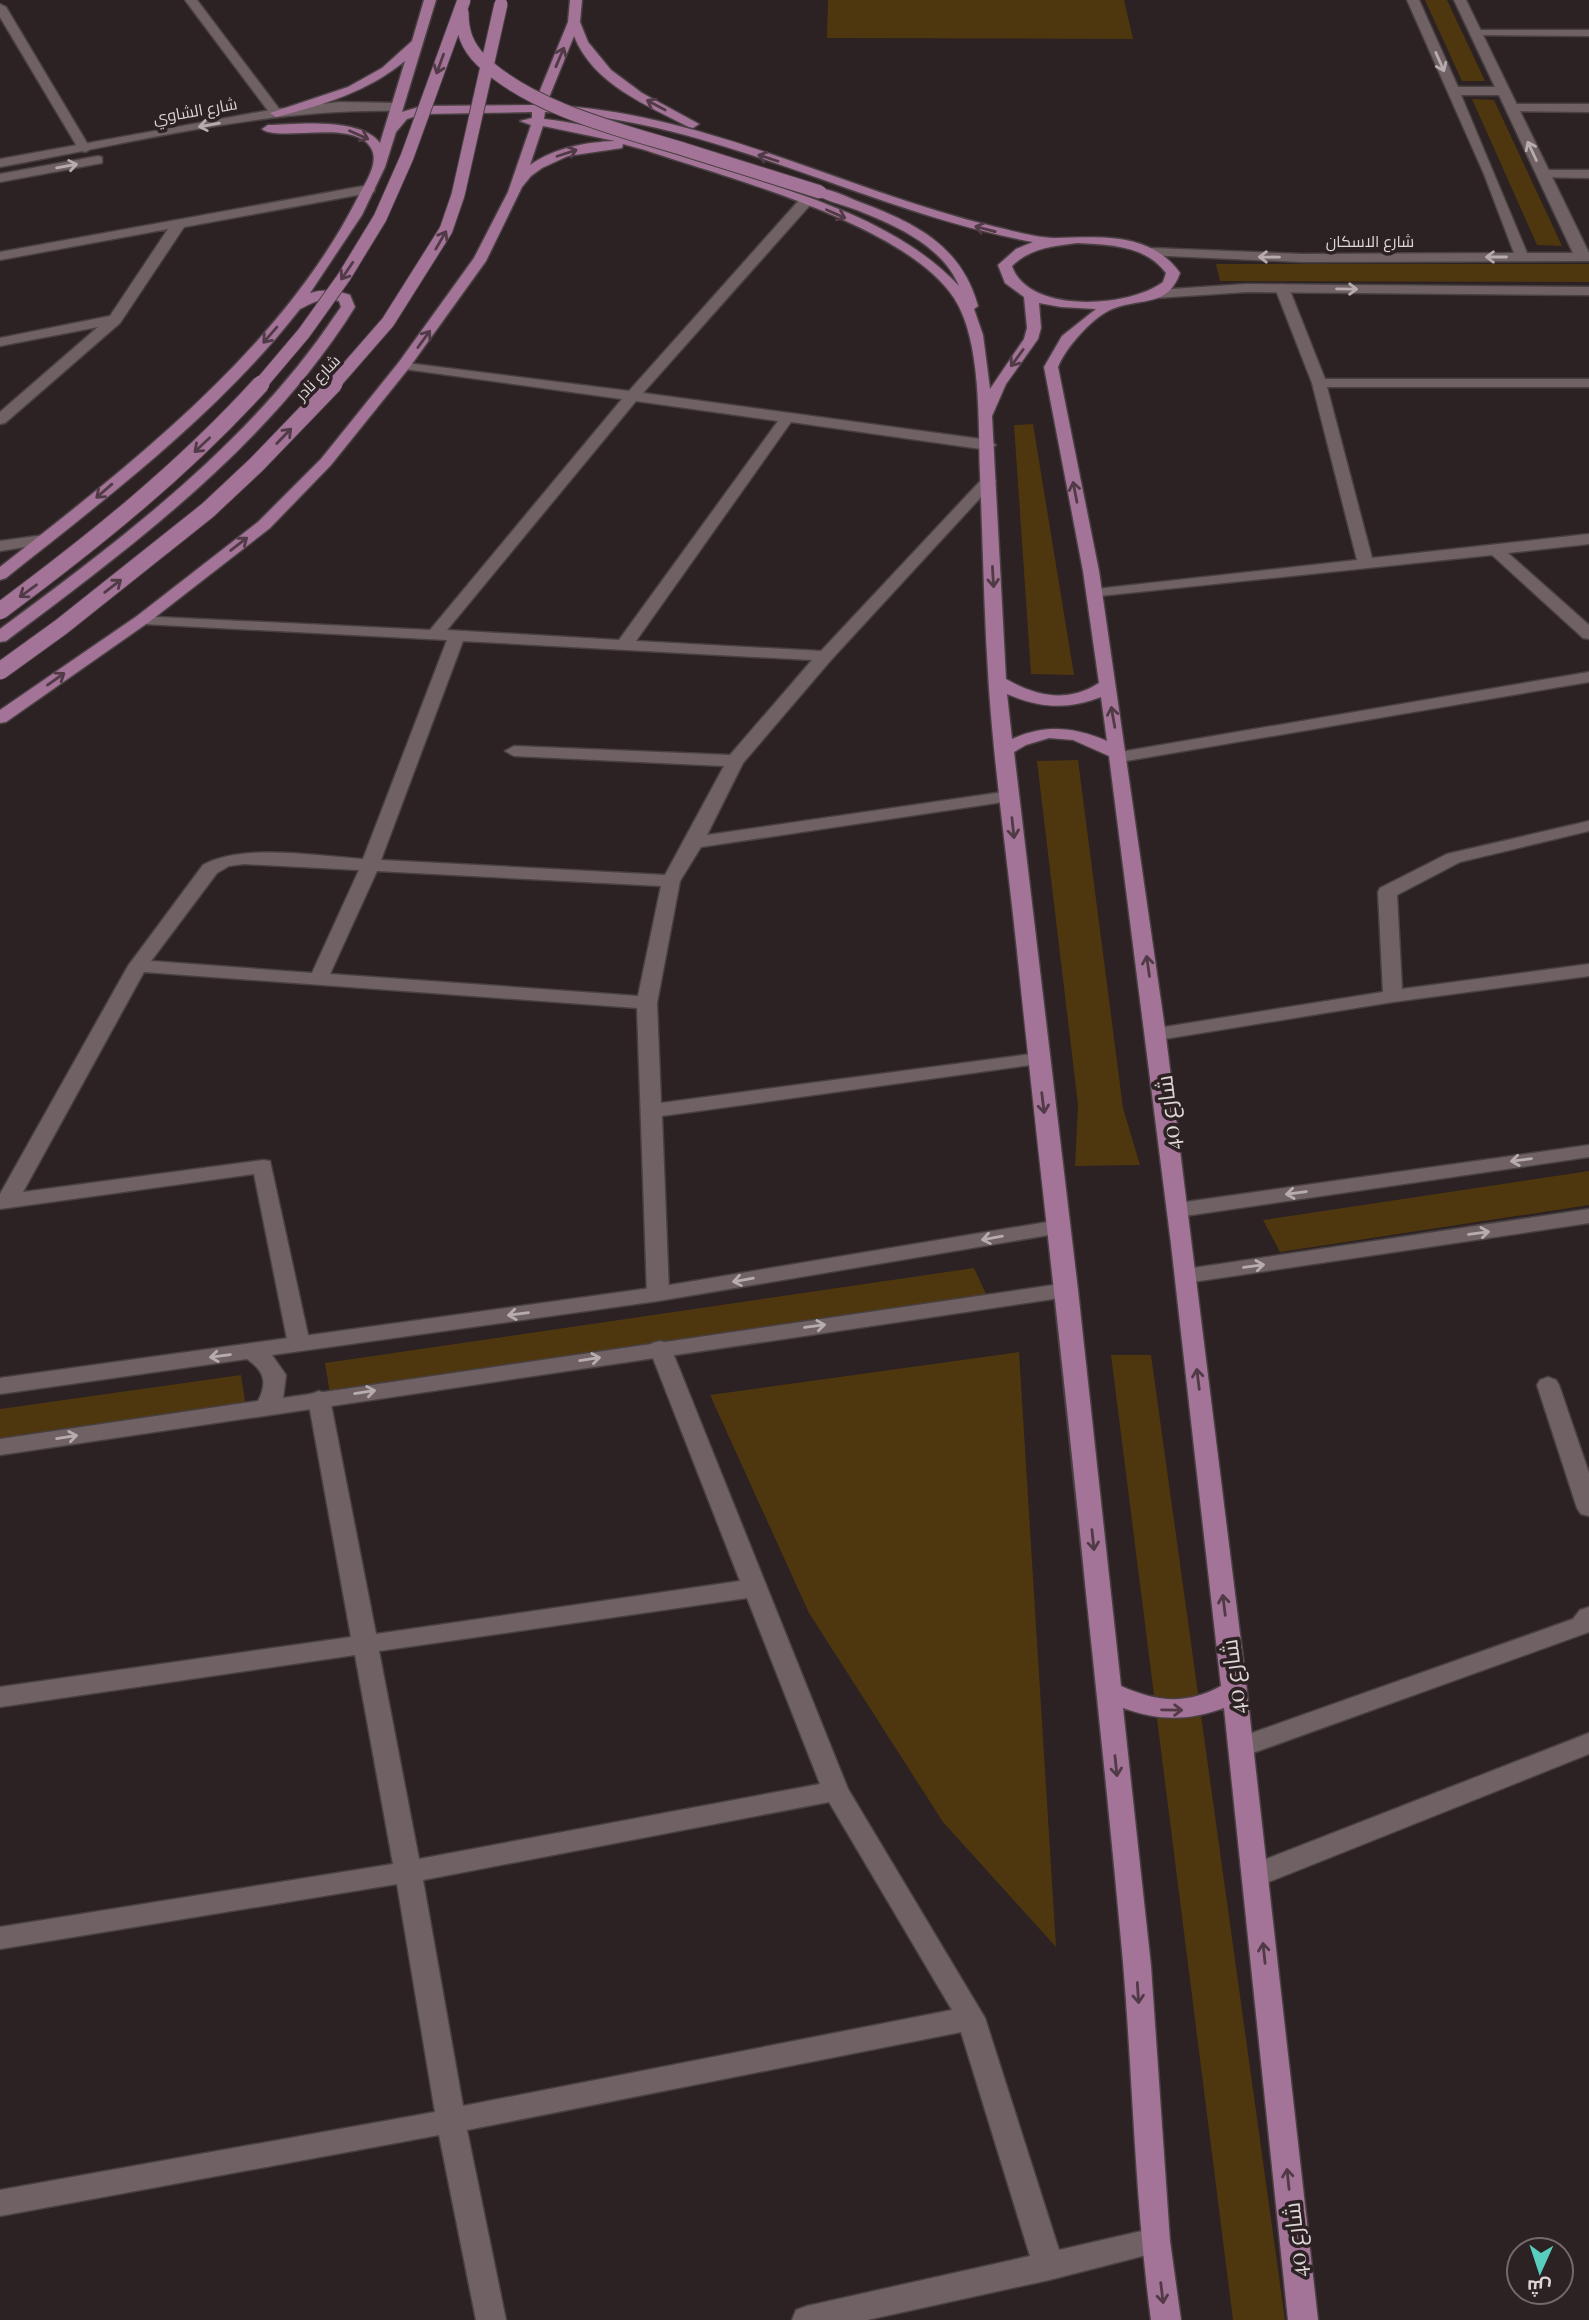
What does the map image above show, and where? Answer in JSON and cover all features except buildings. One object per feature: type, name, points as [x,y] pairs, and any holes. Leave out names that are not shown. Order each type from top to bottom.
[{"type":"main road","points":[[0,575],[206,403],[293,308],[321,269],[369,189],[379,167],[397,117],[430,0]]},
{"type":"main road","name":"شارع نادر","points":[[0,671],[61,627],[208,510],[324,396],[388,322],[446,230],[458,195],[502,0]]},
{"type":"main road","points":[[514,192],[533,114],[546,91],[574,22],[576,0]]},
{"type":"main road","points":[[463,2],[464,37],[473,51],[508,79],[544,101],[593,120],[820,192],[881,215],[931,243],[952,259],[969,288],[988,445],[998,682],[1038,1059],[1067,1290],[1109,1691],[1137,1966],[1156,2241],[1166,2320]]},
{"type":"main road","name":"شارع نادر","points":[[0,611],[123,517],[232,418],[281,363],[323,308],[380,217],[400,176],[463,2]]},
{"type":"main road","points":[[574,22],[580,42],[591,59],[608,76],[633,93],[738,148]]},
{"type":"main road","points":[[276,113],[314,104],[360,86],[397,63],[418,40]]},
{"type":"main road","points":[[397,117],[444,113],[617,115],[675,128],[968,225],[1052,242]]},
{"type":"main road","points":[[533,114],[656,150],[806,201],[859,225],[918,257],[957,292],[974,327]]},
{"type":"main road","points":[[262,130],[348,131],[375,143],[380,152],[379,167]]},
{"type":"main road","points":[[0,718],[143,619],[264,524],[326,462],[404,365],[481,258],[519,181],[533,169],[570,152],[604,145],[640,146],[656,150]]},
{"type":"main road","points":[[1105,240],[1152,252],[1167,262],[1172,273],[1169,284],[1144,299],[1110,305],[1082,306],[1031,295],[1014,286],[1006,276],[1005,265],[1014,255],[1030,247],[1052,242],[1105,240]]},
{"type":"main road","points":[[0,637],[141,530],[230,450],[284,392],[348,307],[345,298],[328,294],[307,297],[293,308]]},
{"type":"main road","points":[[985,416],[999,384],[1031,339],[1034,328],[1031,295]]},
{"type":"main road","name":"شارع 40","points":[[1110,305],[1068,337],[1056,350],[1051,367],[1096,594],[1157,1034],[1256,1875],[1303,2320]]},
{"type":"main road","points":[[998,682],[1027,698],[1054,702],[1078,700],[1108,685]]},
{"type":"main road","points":[[1005,750],[1029,737],[1064,733],[1089,737],[1120,755]]},
{"type":"main road","points":[[1109,1691],[1140,1706],[1166,1711],[1191,1710],[1234,1690]]},
{"type":"street","points":[[191,0],[276,113]]},
{"type":"street","points":[[1413,0],[1522,257]]},
{"type":"street","points":[[1460,0],[1586,257]]},
{"type":"street","points":[[0,7],[84,148]]},
{"type":"street","points":[[1476,33],[1589,33]]},
{"type":"street","points":[[1453,91],[1504,91]]},
{"type":"street","name":"شارع الشاوي","points":[[0,163],[276,113],[340,106],[397,117]]},
{"type":"street","points":[[1512,107],[1589,108]]},
{"type":"street","points":[[262,130],[331,118],[397,117]]},
{"type":"street","points":[[0,178],[107,158]]},
{"type":"street","points":[[1543,174],[1589,174]]},
{"type":"street","points":[[0,256],[369,189]]},
{"type":"street","points":[[435,635],[631,398],[806,201]]},
{"type":"street","points":[[0,420],[115,320],[178,225]]},
{"type":"street","name":"شارع الاسكان","points":[[1152,252],[1302,258],[1586,257]]},
{"type":"street","points":[[1156,294],[1282,288],[1589,291]]},
{"type":"street","points":[[1282,288],[1320,383],[1366,565]]},
{"type":"street","points":[[0,342],[115,320]]},
{"type":"street","points":[[404,365],[988,445]]},
{"type":"street","points":[[1320,383],[1589,383]]},
{"type":"street","points":[[624,645],[787,418]]},
{"type":"street","points":[[658,1294],[647,1003],[671,881],[735,761],[824,656],[988,481]]},
{"type":"street","points":[[1096,594],[1589,539]]},
{"type":"street","points":[[0,546],[44,540]]},
{"type":"street","points":[[1496,550],[1589,634]]},
{"type":"street","points":[[143,619],[824,656]]},
{"type":"street","points":[[319,978],[371,863],[457,636]]},
{"type":"street","points":[[1120,755],[1589,677]]},
{"type":"street","points":[[514,751],[735,761]]},
{"type":"street","points":[[694,842],[1010,796]]},
{"type":"street","points":[[1393,996],[1387,892],[1454,858],[1589,826]]},
{"type":"street","points":[[3,1201],[138,966],[210,869],[224,861],[244,858],[371,863],[671,881]]},
{"type":"street","points":[[138,966],[647,1003]]},
{"type":"street","points":[[1157,1034],[1393,996],[1589,971]]},
{"type":"street","points":[[650,1111],[1038,1059]]},
{"type":"street","points":[[1178,1210],[1589,1151]]},
{"type":"street","points":[[3,1201],[263,1166],[299,1344]]},
{"type":"street","points":[[1186,1276],[1589,1216]]},
{"type":"street","points":[[0,1386],[658,1294],[1059,1227]]},
{"type":"street","points":[[0,1447],[1067,1290]]},
{"type":"street","points":[[660,1348],[836,1791],[971,2018],[1049,2267]]},
{"type":"street","points":[[251,1351],[270,1365],[275,1375],[276,1385],[266,1407]]},
{"type":"street","points":[[1548,1385],[1589,1508]]},
{"type":"street","points":[[318,1399],[408,1872],[451,2122],[491,2320]]},
{"type":"street","points":[[0,1697],[754,1588]]},
{"type":"street","points":[[1241,1747],[1582,1625],[1589,1616]]},
{"type":"street","points":[[1256,1875],[1589,1743]]},
{"type":"street","points":[[0,1938],[408,1872],[836,1791]]},
{"type":"street","points":[[0,2203],[451,2122],[971,2018]]},
{"type":"street","points":[[807,2320],[1156,2241]]},
{"type":"shaded area","points":[[828,0],[1124,0],[1133,39],[827,38]]},
{"type":"shaded area","points":[[1425,0],[1447,0],[1485,81],[1462,81]]},
{"type":"shaded area","points":[[1472,99],[1494,100],[1562,246],[1537,245]]},
{"type":"shaded area","points":[[1216,264],[1589,264],[1589,282],[1220,281]]},
{"type":"shaded area","points":[[1033,424],[1074,675],[1031,674],[1014,425]]},
{"type":"shaded area","points":[[1078,760],[1123,1108],[1140,1165],[1075,1166],[1078,1105],[1037,761]]},
{"type":"shaded area","points":[[1589,1171],[1589,1205],[1280,1252],[1263,1220]]},
{"type":"shaded area","points":[[974,1268],[987,1296],[331,1400],[325,1363]]},
{"type":"shaded area","points":[[1019,1352],[1056,1947],[943,1822],[809,1613],[710,1395]]},
{"type":"shaded area","points":[[1111,1355],[1151,1355],[1285,2320],[1233,2320]]},
{"type":"shaded area","points":[[241,1375],[246,1407],[0,1440],[0,1409]]}]
